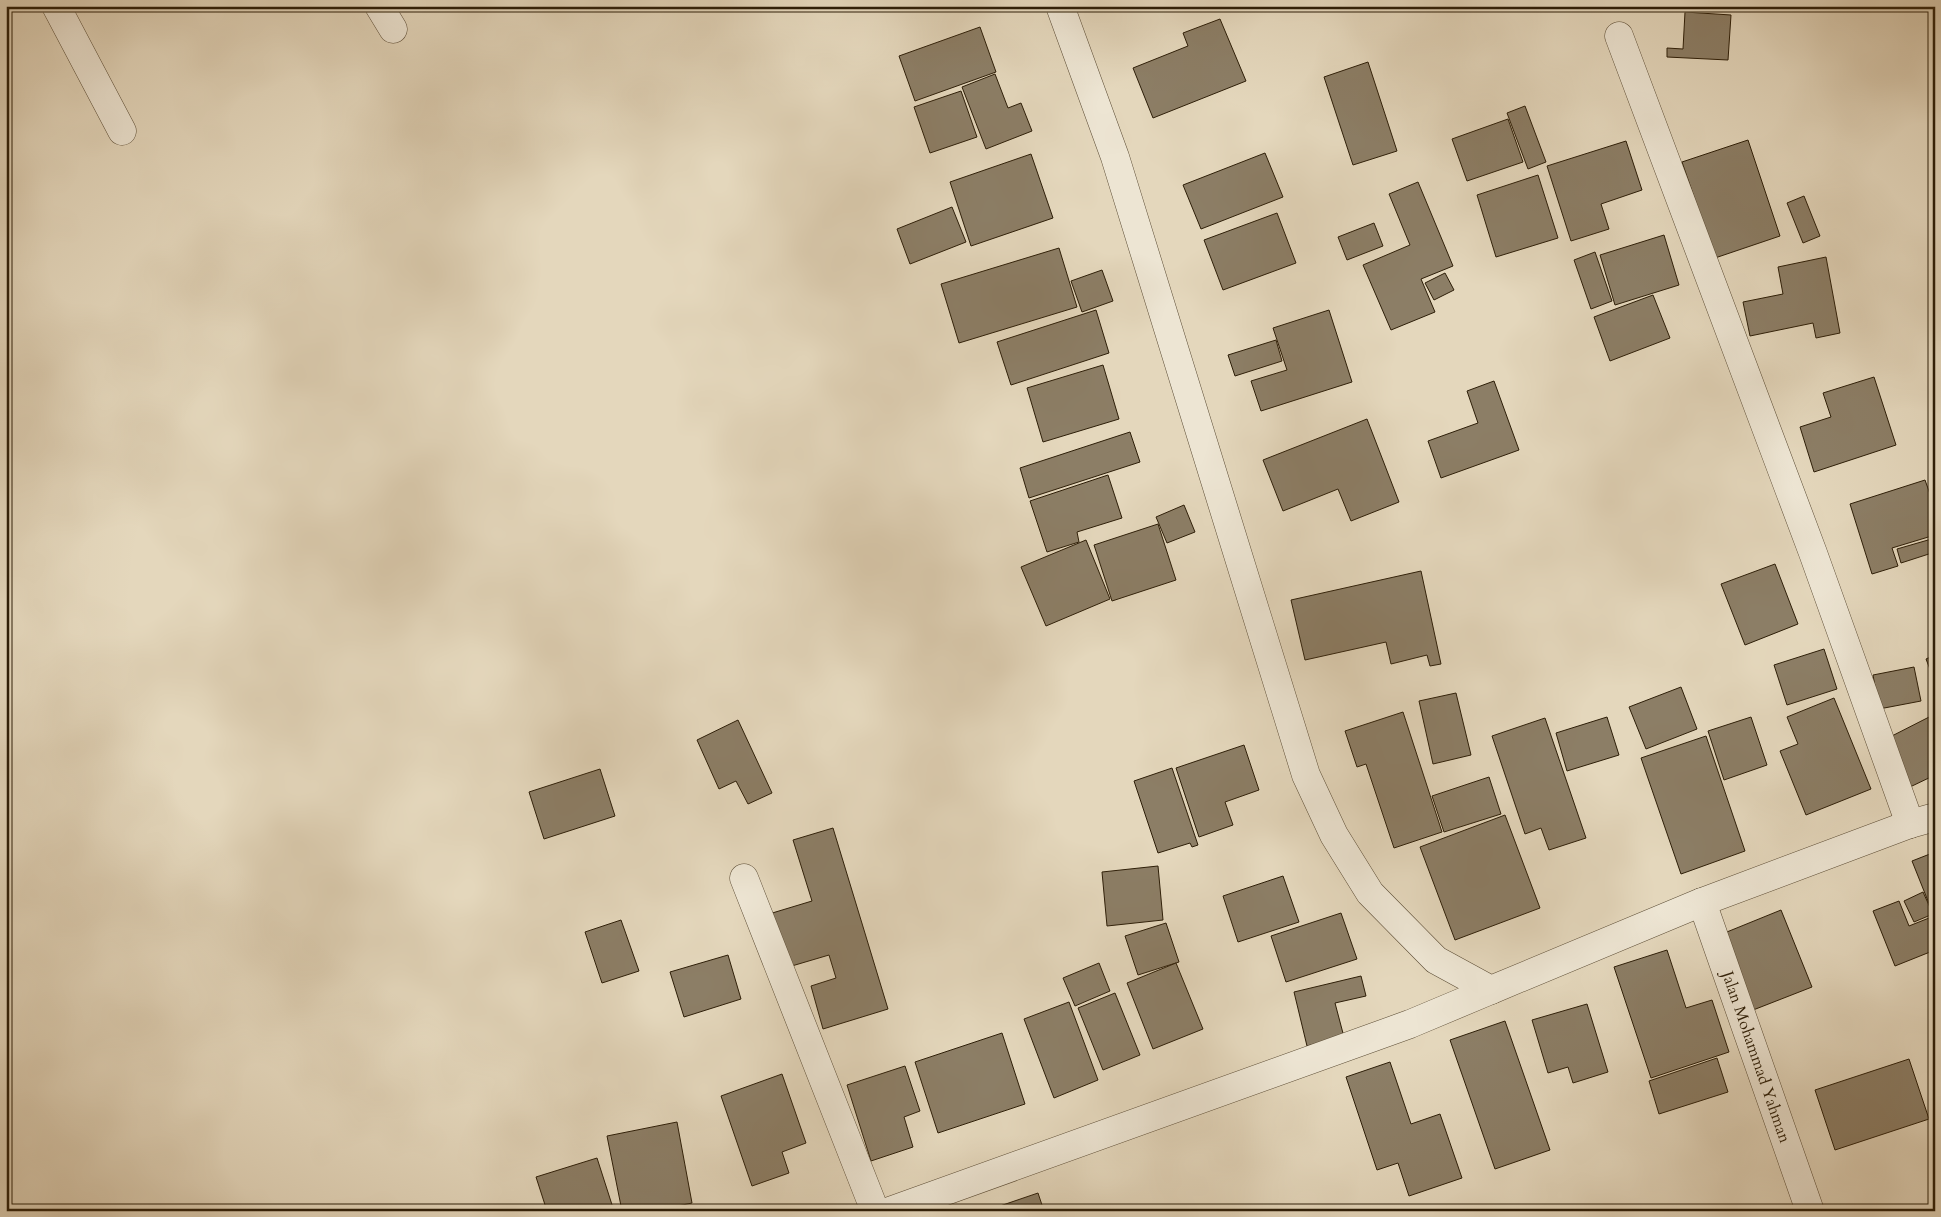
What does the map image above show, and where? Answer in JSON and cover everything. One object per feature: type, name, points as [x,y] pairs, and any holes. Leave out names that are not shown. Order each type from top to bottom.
[{"type":"street","points":[[56,6],[122,132]]},
{"type":"street","points":[[379,6],[393,29]]},
{"type":"street","points":[[1060,6],[1078,50],[1115,157],[1306,775],[1334,835],[1370,893],[1436,960],[1491,990]]},
{"type":"street","points":[[890,1211],[1410,1024],[1702,902],[1922,820],[1813,553],[1619,36]]},
{"type":"street","points":[[744,878],[874,1211]]},
{"type":"street","name":"Jalan Mohammad Yahman","points":[[1702,902],[1810,1211]]},
{"type":"building","points":[[1685,12],[1731,15],[1728,60],[1667,57],[1667,48],[1683,49]]},
{"type":"building","points":[[1220,19],[1246,81],[1153,118],[1133,68],[1188,46],[1183,33]]},
{"type":"building","points":[[980,27],[996,72],[915,101],[899,56]]},
{"type":"building","points":[[1368,62],[1397,151],[1353,165],[1324,77]]},
{"type":"building","points":[[995,74],[1008,108],[1021,103],[1032,131],[986,149],[962,87]]},
{"type":"building","points":[[961,91],[977,137],[930,153],[914,107]]},
{"type":"building","points":[[1525,106],[1546,162],[1528,169],[1507,113]]},
{"type":"building","points":[[1508,119],[1523,162],[1467,181],[1452,139]]},
{"type":"building","points":[[1748,140],[1780,236],[1715,258],[1682,162]]},
{"type":"building","points":[[1626,141],[1642,190],[1601,204],[1609,229],[1571,241],[1547,166]]},
{"type":"building","points":[[1265,153],[1283,197],[1201,229],[1183,185]]},
{"type":"building","points":[[1031,154],[1053,218],[971,246],[950,182]]},
{"type":"building","points":[[1538,175],[1558,238],[1496,257],[1477,195]]},
{"type":"building","points":[[1418,182],[1453,266],[1421,279],[1435,312],[1391,330],[1363,265],[1410,245],[1389,194]]},
{"type":"building","points":[[1804,196],[1820,236],[1803,243],[1787,203]]},
{"type":"building","points":[[952,207],[966,242],[910,264],[897,229]]},
{"type":"building","points":[[1277,213],[1296,263],[1223,290],[1204,240]]},
{"type":"building","points":[[1374,223],[1383,246],[1347,260],[1338,237]]},
{"type":"building","points":[[1664,235],[1679,285],[1615,305],[1600,255]]},
{"type":"building","points":[[1059,248],[1077,307],[959,343],[941,284]]},
{"type":"building","points":[[1595,252],[1612,301],[1591,309],[1574,260]]},
{"type":"building","points":[[1826,257],[1840,333],[1816,338],[1813,323],[1750,336],[1743,302],[1783,294],[1778,267]]},
{"type":"building","points":[[1102,270],[1113,301],[1082,312],[1071,281]]},
{"type":"building","points":[[1445,273],[1454,290],[1434,300],[1425,283]]},
{"type":"building","points":[[1653,295],[1670,338],[1610,361],[1594,317]]},
{"type":"building","points":[[1096,310],[1109,353],[1011,385],[997,342]]},
{"type":"building","points":[[1329,310],[1352,382],[1261,411],[1251,381],[1287,370],[1273,328]]},
{"type":"building","points":[[1276,340],[1282,361],[1235,376],[1228,355]]},
{"type":"building","points":[[1103,365],[1119,419],[1043,442],[1027,388]]},
{"type":"building","points":[[1874,377],[1896,445],[1814,472],[1800,427],[1831,417],[1823,393]]},
{"type":"building","points":[[1494,381],[1519,450],[1441,478],[1428,441],[1478,423],[1467,391]]},
{"type":"building","points":[[1367,419],[1399,502],[1351,521],[1338,489],[1283,511],[1263,460]]},
{"type":"building","points":[[1130,432],[1140,462],[1029,498],[1020,468]]},
{"type":"building","points":[[1108,475],[1122,518],[1077,532],[1079,542],[1047,552],[1030,501]]},
{"type":"building","points":[[1925,480],[1935,508],[1935,535],[1892,548],[1898,566],[1872,574],[1850,504]]},
{"type":"building","points":[[1184,505],[1195,532],[1167,543],[1156,517]]},
{"type":"building","points":[[1158,524],[1176,580],[1112,601],[1094,545]]},
{"type":"building","points":[[1935,538],[1935,552],[1901,563],[1897,549]]},
{"type":"building","points":[[1086,540],[1110,599],[1046,626],[1021,567]]},
{"type":"building","points":[[1775,564],[1798,624],[1745,645],[1721,584]]},
{"type":"building","points":[[1421,571],[1441,664],[1430,666],[1427,655],[1391,664],[1386,642],[1305,660],[1291,600]]},
{"type":"building","points":[[1824,649],[1837,689],[1787,705],[1774,665]]},
{"type":"building","points":[[1935,655],[1935,682],[1926,659]]},
{"type":"building","points":[[1914,667],[1921,701],[1879,709],[1873,675]]},
{"type":"building","points":[[1681,687],[1697,729],[1646,749],[1629,707]]},
{"type":"building","points":[[1456,693],[1471,755],[1433,764],[1419,701]]},
{"type":"building","points":[[1834,698],[1871,789],[1806,815],[1780,751],[1798,744],[1787,717]]},
{"type":"building","points":[[1403,712],[1442,832],[1394,848],[1366,764],[1357,767],[1345,731]]},
{"type":"building","points":[[1935,714],[1935,775],[1910,787],[1886,739]]},
{"type":"building","points":[[1607,717],[1619,755],[1567,771],[1556,733]]},
{"type":"building","points":[[1751,717],[1767,765],[1724,780],[1708,731]]},
{"type":"building","points":[[1545,718],[1586,838],[1549,850],[1541,828],[1525,834],[1492,736]]},
{"type":"building","points":[[738,720],[772,793],[748,804],[736,781],[719,789],[697,740]]},
{"type":"building","points":[[1706,736],[1745,851],[1681,874],[1641,758]]},
{"type":"building","points":[[1244,745],[1259,790],[1225,802],[1233,825],[1199,837],[1176,768]]},
{"type":"building","points":[[1172,768],[1198,845],[1192,847],[1190,843],[1158,853],[1134,781]]},
{"type":"building","points":[[600,769],[615,816],[544,839],[529,792]]},
{"type":"building","points":[[1489,777],[1501,814],[1444,832],[1432,796]]},
{"type":"building","points":[[1505,815],[1540,908],[1455,940],[1420,847]]},
{"type":"building","points":[[833,828],[888,1009],[823,1029],[811,986],[836,978],[829,955],[785,968],[769,914],[812,901],[793,840]]},
{"type":"building","points":[[1935,852],[1935,950],[1895,966],[1873,911],[1899,901],[1909,926],[1934,916],[1912,861]]},
{"type":"building","points":[[1158,866],[1163,920],[1107,926],[1102,872]]},
{"type":"building","points":[[1283,876],[1299,922],[1238,942],[1223,896]]},
{"type":"building","points":[[1923,892],[1933,914],[1914,922],[1904,901]]},
{"type":"building","points":[[1781,910],[1812,987],[1748,1012],[1717,936]]},
{"type":"building","points":[[1341,913],[1357,959],[1286,982],[1271,936]]},
{"type":"building","points":[[621,920],[639,971],[602,983],[585,932]]},
{"type":"building","points":[[1166,923],[1179,962],[1138,975],[1125,936]]},
{"type":"building","points":[[1667,950],[1686,1008],[1712,1000],[1729,1052],[1651,1078],[1614,967]]},
{"type":"building","points":[[728,955],[741,999],[684,1017],[670,972]]},
{"type":"building","points":[[1099,963],[1110,991],[1075,1006],[1063,978]]},
{"type":"building","points":[[1176,963],[1203,1029],[1153,1049],[1127,983]]},
{"type":"building","points":[[1361,976],[1366,996],[1335,1003],[1344,1037],[1307,1046],[1294,992]]},
{"type":"building","points":[[1115,993],[1140,1055],[1103,1070],[1078,1008]]},
{"type":"building","points":[[1069,1002],[1098,1080],[1054,1098],[1024,1019]]},
{"type":"building","points":[[1587,1004],[1608,1072],[1573,1083],[1568,1067],[1548,1073],[1532,1020]]},
{"type":"building","points":[[1505,1021],[1550,1150],[1495,1169],[1450,1040]]},
{"type":"building","points":[[1002,1033],[1025,1104],[938,1133],[915,1062]]},
{"type":"building","points":[[1717,1058],[1728,1092],[1659,1114],[1649,1081]]},
{"type":"building","points":[[1909,1059],[1929,1119],[1835,1150],[1815,1090]]},
{"type":"building","points":[[1390,1062],[1411,1124],[1440,1114],[1462,1178],[1409,1196],[1398,1163],[1377,1170],[1346,1077]]},
{"type":"building","points":[[905,1066],[920,1111],[904,1117],[913,1147],[871,1161],[847,1085]]},
{"type":"building","points":[[782,1074],[806,1143],[782,1152],[789,1173],[752,1186],[721,1096]]},
{"type":"building","points":[[677,1122],[692,1203],[654,1211],[622,1211],[607,1136]]},
{"type":"building","points":[[597,1158],[614,1211],[547,1211],[536,1177]]},
{"type":"building","points":[[1038,1193],[1044,1211],[998,1211],[997,1207]]}]
